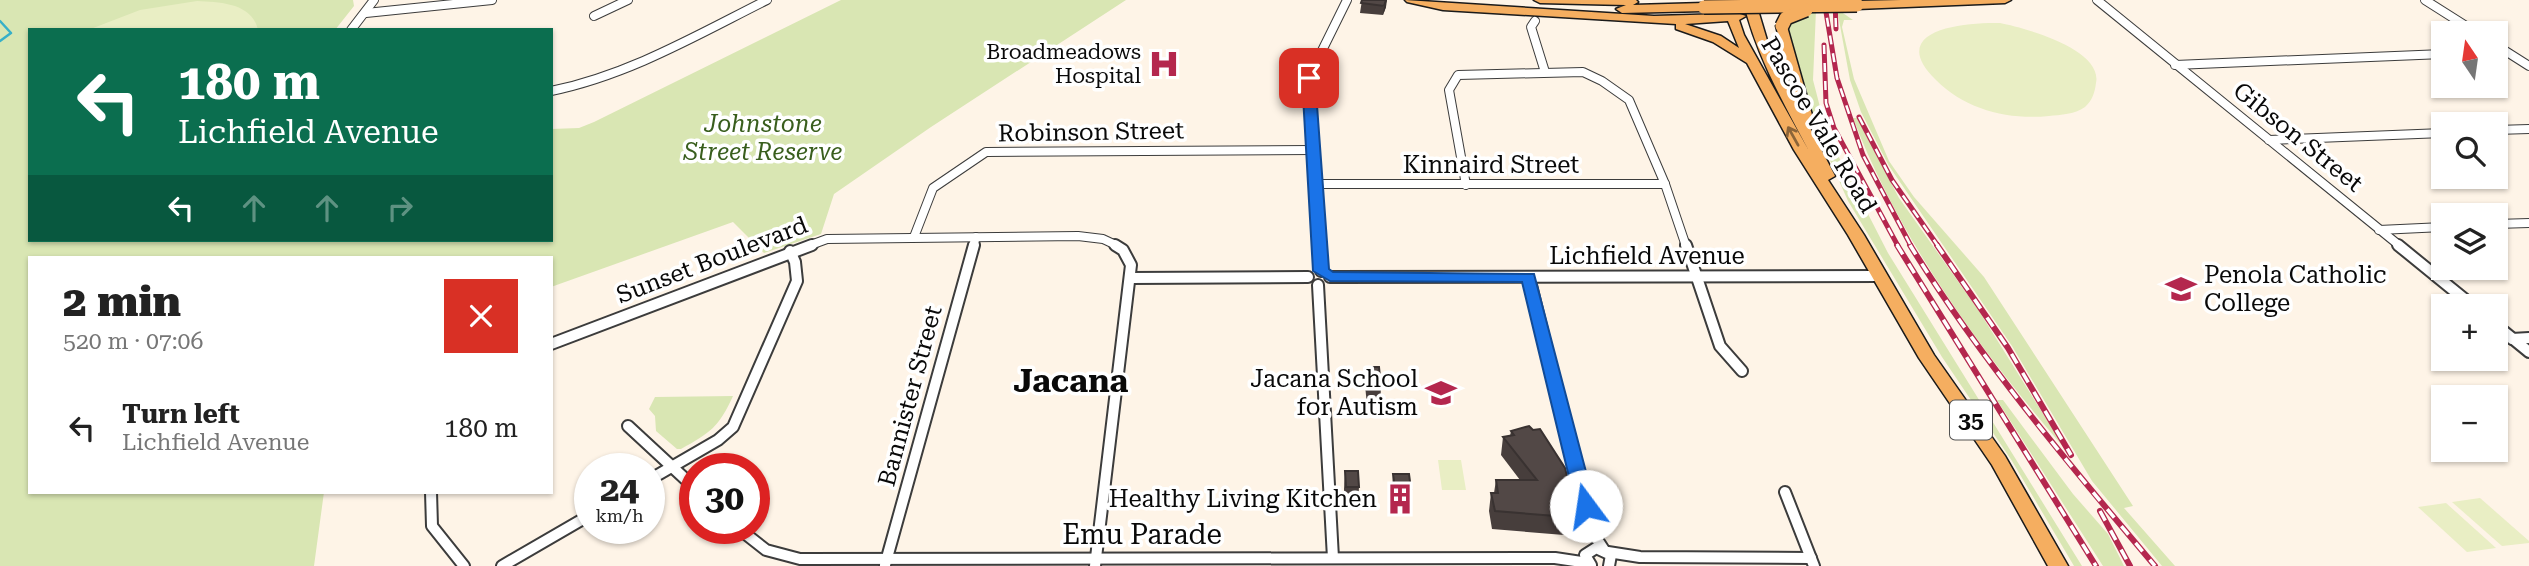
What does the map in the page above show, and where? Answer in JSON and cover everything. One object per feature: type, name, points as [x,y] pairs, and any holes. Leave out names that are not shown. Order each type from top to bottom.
[{"type":"main road","points":[[1411,0],[1445,6],[1649,20],[1732,18],[1743,15],[1750,2]]},
{"type":"main road","points":[[1420,0],[1579,8],[1766,0]]},
{"type":"main road","points":[[1540,0],[1857,5],[2005,0]]},
{"type":"main road","name":"Pascoe Vale Road","points":[[1727,0],[1752,62],[1801,150],[1856,235],[1927,358],[1999,461],[2059,566]]},
{"type":"main road","name":"Pascoe Vale Road","points":[[1750,2],[1752,19],[1766,60],[1814,147],[1856,235]]},
{"type":"main road","points":[[1814,147],[1782,26],[1786,18],[1799,12],[1857,5]]},
{"type":"main road","points":[[1649,20],[1706,34],[1727,44],[1752,62]]},
{"type":"street","points":[[353,28],[374,0]]},
{"type":"street","points":[[366,13],[492,0]]},
{"type":"street","points":[[594,16],[628,0]]},
{"type":"street","points":[[553,91],[579,86],[612,74],[767,0]]},
{"type":"street","points":[[1308,277],[1311,283],[1327,283],[1307,81],[1347,0]]},
{"type":"street","name":"Gibson Street","points":[[2097,0],[2458,294]]},
{"type":"street","points":[[2425,0],[2458,21]]},
{"type":"street","points":[[1535,21],[1531,27],[1545,72]]},
{"type":"street","points":[[2175,65],[2431,54]]},
{"type":"street","points":[[2508,55],[2529,66]]},
{"type":"street","points":[[1466,185],[1449,90],[1458,75],[1583,72],[1602,81],[1629,100],[1665,184],[1720,346],[1742,371]]},
{"type":"street","points":[[2508,130],[2529,129]]},
{"type":"street","points":[[2269,140],[2431,133]]},
{"type":"street","name":"Robinson Street","points":[[914,236],[933,188],[986,152],[1312,150]]},
{"type":"street","name":"Kinnaird Street","points":[[1317,184],[1665,184]]},
{"type":"street","points":[[2508,224],[2529,223]]},
{"type":"street","points":[[2379,230],[2431,228]]},
{"type":"street","name":"Sunset Boulevard","points":[[553,343],[827,239],[914,236],[1101,239],[1112,242],[1126,253],[1131,265],[1130,278]]},
{"type":"street","name":"Bannister Street","points":[[886,563],[976,237]]},
{"type":"street","points":[[665,471],[718,440],[738,420],[797,281],[797,271],[790,251]]},
{"type":"street","points":[[1096,562],[1130,278],[1308,277],[1311,273],[1326,274]]},
{"type":"street","name":"Lichfield Avenue","points":[[1326,274],[1529,277],[1880,276]]},
{"type":"street","points":[[1529,277],[1591,530],[1608,558],[1812,562],[1785,492]]},
{"type":"street","points":[[1318,285],[1333,558]]},
{"type":"street","points":[[2508,335],[2529,352]]},
{"type":"street","points":[[2512,338],[2529,338]]},
{"type":"street","points":[[628,426],[679,473]]},
{"type":"street","points":[[431,494],[432,526],[464,566]]},
{"type":"street","points":[[502,566],[574,524]]},
{"type":"street","points":[[1589,558],[1591,530]]},
{"type":"street","name":"Emu Parade","points":[[756,544],[764,551],[785,558],[886,563],[1608,558]]},
{"type":"green space","name":"Johnstone Street Reserve","points":[[0,0],[353,0],[354,6],[337,28],[28,28],[28,242],[553,242],[553,129],[579,128],[594,122],[841,0],[1126,0],[931,127],[834,194],[821,234],[764,253],[733,222],[553,286],[553,256],[28,256],[28,494],[324,494],[314,566],[0,566]]},
{"type":"green space","points":[[197,1],[225,3],[249,14],[257,28],[93,28],[140,10]]},
{"type":"green space","points":[[1837,9],[1853,20],[1844,20],[1842,27],[1854,79],[1889,161],[1914,197],[1984,277],[2133,506],[2124,508],[2175,566],[2162,566],[2092,481],[2012,346],[1889,166],[1861,112],[1850,80]]},
{"type":"green space","points":[[1816,10],[1813,80],[1827,134],[1888,253],[2082,566],[2074,566],[2012,461],[1942,357],[1848,201],[1811,117],[1786,27],[1793,18]]},
{"type":"green space","points":[[2000,23],[2060,42],[2087,60],[2095,71],[2096,83],[2093,96],[2087,105],[2073,113],[2034,117],[1988,111],[1948,90],[1923,63],[1919,50],[1924,40],[1935,32],[1967,24]]},
{"type":"green space","points":[[1853,118],[1857,118],[1899,198],[1979,311],[2065,449],[1973,333],[1918,251],[1872,163]]},
{"type":"green space","points":[[733,396],[713,428],[681,449],[677,449],[656,431],[655,416],[649,409],[655,397]]},
{"type":"green space","points":[[1997,400],[2003,400],[2073,494],[2108,534],[2124,566],[2103,566]]},
{"type":"green space","points":[[1438,460],[1461,460],[1466,490],[1442,490]]},
{"type":"green space","points":[[2480,498],[2529,543],[2502,546],[2452,502]]},
{"type":"green space","points":[[2446,503],[2496,548],[2467,552],[2418,507]]},
{"type":"building","points":[[1362,0],[1386,0],[1384,6],[1361,3]]},
{"type":"building","points":[[1366,367],[1379,367],[1381,387],[1368,387]]},
{"type":"building","points":[[1529,426],[1533,430],[1540,429],[1565,468],[1575,508],[1568,507],[1568,517],[1495,511],[1491,493],[1498,493],[1496,480],[1537,480],[1503,437],[1514,435],[1511,431]]},
{"type":"building","points":[[1345,471],[1358,471],[1359,487],[1346,487]]},
{"type":"building","points":[[1393,474],[1409,474],[1411,489],[1395,489]]},
{"type":"waterway","points":[[0,21],[11,33],[0,41]]},
{"type":"railway","points":[[1824,0],[1837,78],[1863,155],[1911,246]]},
{"type":"railway","points":[[1835,0],[1836,29]]},
{"type":"railway","points":[[1824,45],[1826,103],[1834,128],[1898,246]]},
{"type":"railway","points":[[1859,117],[1892,180],[1938,246]]},
{"type":"railway","points":[[1897,245],[2096,566]]},
{"type":"railway","points":[[1910,245],[1937,288],[1996,370],[2155,566]]},
{"type":"railway","points":[[1937,245],[2008,348],[2071,455]]},
{"type":"railway","points":[[2100,511],[2130,566]]},
{"type":"place","name":"Broadmeadows Hospital","points":[[1164,64]]},
{"type":"place","name":"Penola Catholic College","points":[[2181,289]]},
{"type":"place","name":"Jacana School for Autism","points":[[1441,393]]},
{"type":"place","name":"Healthy Living Kitchen","points":[[1400,499]]},
{"type":"district","name":"Jacana","points":[[1071,381]]},
{"type":"route","points":[[1309,78],[1307,81],[1317,184],[1321,271],[1330,276],[1529,277],[1586,506]]}]
